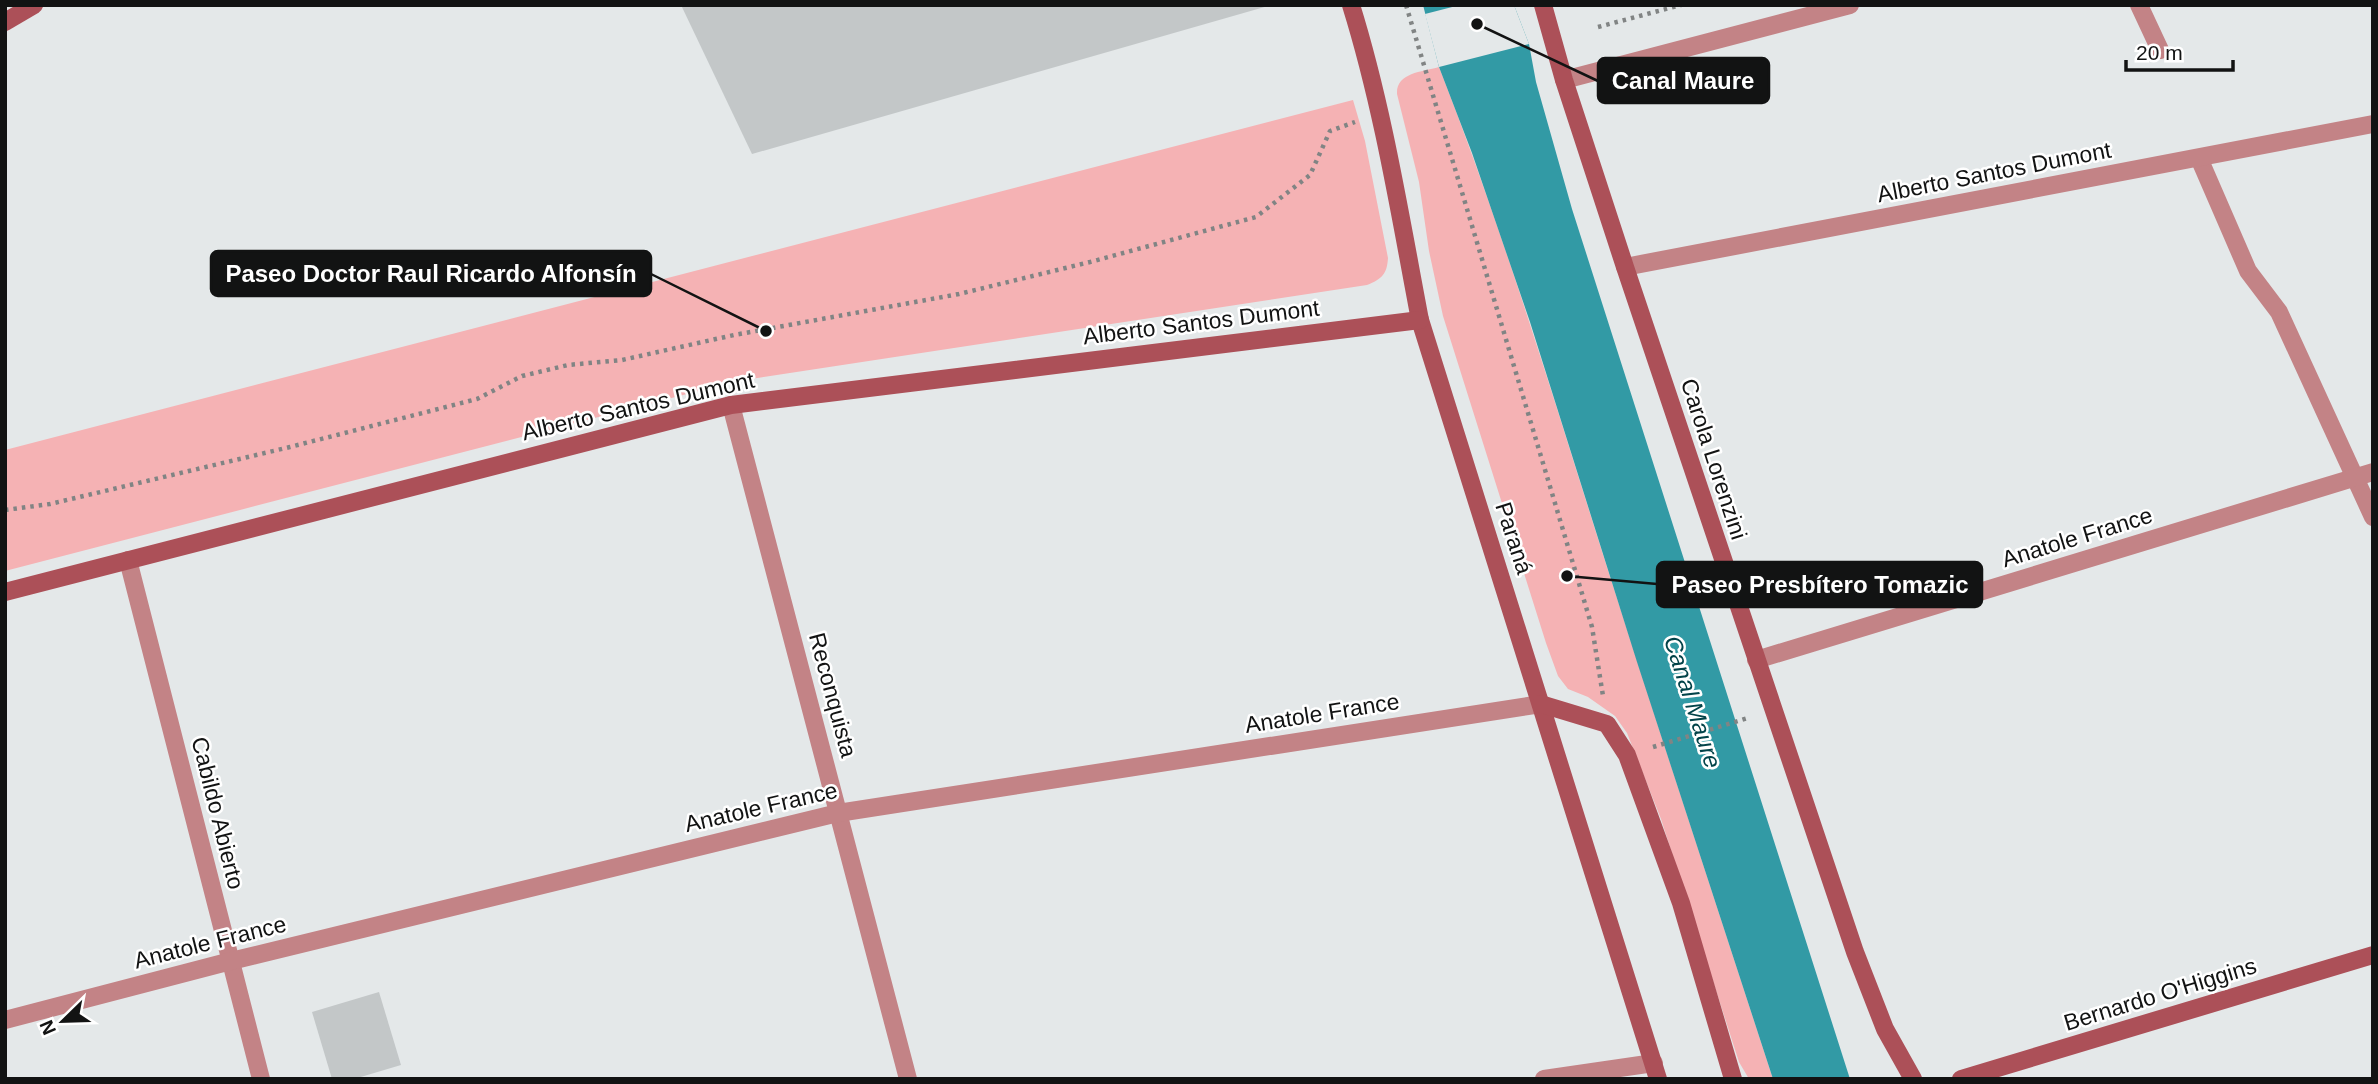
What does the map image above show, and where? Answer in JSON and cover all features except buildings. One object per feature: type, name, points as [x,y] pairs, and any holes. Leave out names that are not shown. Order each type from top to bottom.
[{"type":"street","points":[[5,22],[34,5]]},
{"type":"street","name":"Paraná","points":[[1351,5],[1363,44],[1420,320],[1656,1071]]},
{"type":"street","name":"Carola Lorenzini","points":[[1543,5],[1564,80],[1625,268],[1855,952],[1885,1029],[1913,1079]]},
{"type":"street","points":[[1564,80],[1850,5]]},
{"type":"street","points":[[2139,5],[2160,50]]},
{"type":"street","name":"Alberto Santos Dumont","points":[[1625,268],[2373,124]]},
{"type":"street","points":[[2199,158],[2248,271],[2279,312],[2373,517]]},
{"type":"street","name":"Alberto Santos Dumont","points":[[5,592],[731,404],[1420,320]]},
{"type":"street","name":"Reconquista","points":[[731,404],[908,1079]]},
{"type":"street","name":"Anatole France","points":[[1756,660],[2373,472]]},
{"type":"street","name":"Cabildo Abierto","points":[[128,560],[261,1079]]},
{"type":"street","points":[[1541,704],[1607,724],[1627,755],[1681,903],[1733,1079]]},
{"type":"street","name":"Anatole France","points":[[5,1020],[231,961],[838,813],[1541,704]]},
{"type":"street","name":"Bernardo O'Higgins","points":[[1961,1079],[2373,955]]},
{"type":"street","points":[[1544,1079],[1656,1071]]},
{"type":"path","points":[[1406,5],[1592,626],[1607,724]]},
{"type":"path","points":[[1598,27],[1681,5]]},
{"type":"path","points":[[5,510],[50,505],[380,425],[477,399],[522,376],[568,365],[622,360],[746,332],[958,294],[1256,217],[1310,175],[1329,131],[1378,114]]},
{"type":"path","points":[[1664,744],[1735,722]]},
{"type":"shaded area","points":[[1439,67],[1527,314],[1773,1079],[1749,1079],[1739,1062],[1661,819],[1627,733],[1615,716],[1588,697],[1568,689],[1558,676],[1546,643],[1443,316],[1429,251],[1419,182],[1397,94],[1398,87],[1405,78]]},
{"type":"shaded area","points":[[1353,100],[1365,141],[1388,258],[1383,275],[1367,285],[737,381],[5,571],[5,450]]},
{"type":"water","points":[[1423,5],[1514,5],[1529,44],[1536,82],[1572,209],[1850,1079],[1773,1079],[1530,322],[1472,153],[1439,67]]},
{"type":"pier","points":[[1460,5],[1514,5],[1529,44],[1439,67],[1425,14]]},
{"type":"place","name":"Canal Maure","points":[[1477,24]]},
{"type":"place","name":"Paseo Doctor Raul Ricardo Alfonsín","points":[[766,331]]},
{"type":"place","name":"Paseo Presbítero Tomazic","points":[[1567,576]]}]
